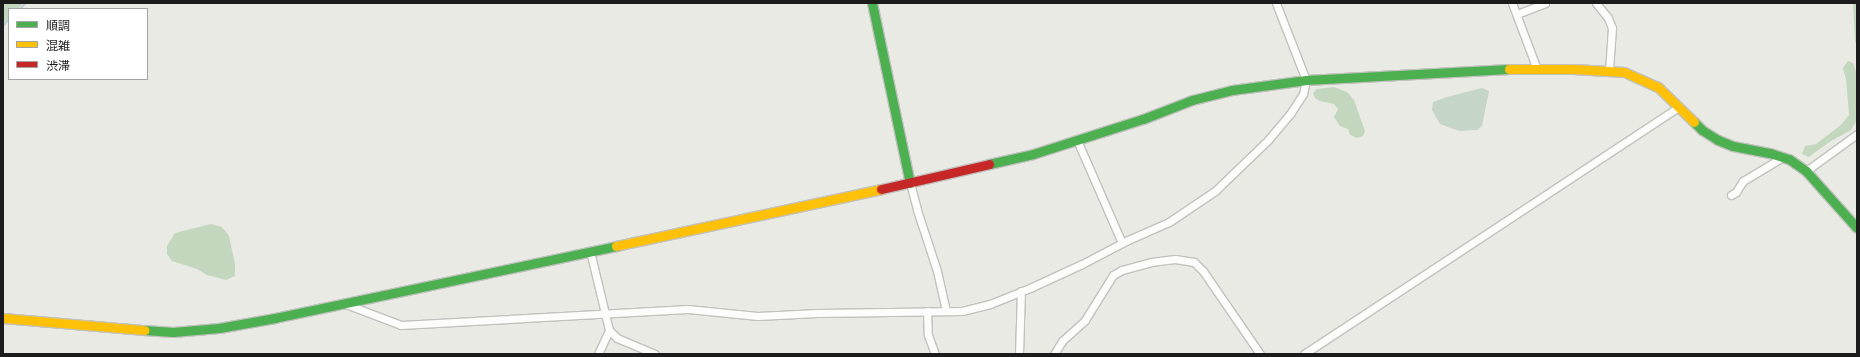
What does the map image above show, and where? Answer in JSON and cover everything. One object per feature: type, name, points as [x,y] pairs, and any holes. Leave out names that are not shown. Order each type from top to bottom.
[{"type":"street","points":[[872,3],[910,183],[917,210],[937,271],[946,311]]},
{"type":"street","points":[[343,303],[401,325],[688,309],[758,316],[962,311],[990,304],[1082,264],[1122,243],[1169,222],[1215,191],[1268,140],[1290,114],[1303,94],[1306,80],[1276,3]]},
{"type":"street","points":[[1512,3],[1537,69]]},
{"type":"street","points":[[1517,14],[1545,3]]},
{"type":"street","points":[[1596,3],[1608,18],[1612,28],[1609,72]]},
{"type":"street","points":[[3,318],[173,332],[219,328],[910,183],[1033,154],[1143,119],[1192,100],[1232,90],[1306,80],[1502,69],[1624,72],[1642,78],[1658,87],[1702,130],[1718,140],[1733,146],[1783,157],[1806,171],[1857,228]]},
{"type":"street","points":[[1304,354],[1678,106]]},
{"type":"street","points":[[1806,171],[1857,134]]},
{"type":"street","points":[[1076,140],[1122,243]]},
{"type":"street","points":[[1731,195],[1748,177],[1783,157]]},
{"type":"street","points":[[590,251],[609,330],[617,338],[655,354]]},
{"type":"street","points":[[1054,354],[1062,341],[1085,320],[1113,275],[1122,270],[1150,262],[1175,259],[1194,262],[1203,271],[1260,354]]},
{"type":"street","points":[[1019,354],[1021,291]]},
{"type":"street","points":[[927,311],[928,335],[935,354]]},
{"type":"street","points":[[598,354],[609,330]]},
{"type":"green space","points":[[3,3],[24,3],[19,8],[8,8],[8,20],[3,25]]},
{"type":"green space","points":[[1857,3],[1857,43],[1855,42],[1853,4]]},
{"type":"green space","points":[[1848,61],[1853,63],[1857,75],[1857,120],[1851,130],[1831,141],[1809,157],[1802,154],[1805,146],[1816,144],[1841,125],[1849,115],[1846,79],[1843,68]]},
{"type":"green space","points":[[1334,87],[1347,92],[1354,100],[1365,131],[1363,136],[1357,138],[1350,135],[1348,129],[1340,126],[1334,117],[1338,109],[1334,104],[1320,101],[1315,98],[1313,93],[1317,89]]},
{"type":"green space","points":[[1482,88],[1489,91],[1482,126],[1477,130],[1459,131],[1440,124],[1432,110],[1433,102]]},
{"type":"green space","points":[[211,224],[222,227],[229,236],[235,264],[235,276],[226,280],[207,275],[197,269],[172,261],[167,254],[167,246],[175,233]]},
{"type":"waterway","points":[[21,8],[26,3]]},
{"type":"waterway","points":[[3,26],[8,21]]},
{"type":"traffic: fast","points":[[872,3],[910,183]]},
{"type":"traffic: fast","points":[[989,164],[1033,154],[1143,119],[1192,100],[1232,90],[1306,80],[1509,69]]},
{"type":"traffic: fast","points":[[1694,122],[1702,130],[1718,140],[1733,146],[1770,153],[1789,159],[1806,171],[1857,228]]},
{"type":"traffic: fast","points":[[144,330],[173,332],[219,328],[275,318],[616,246]]},
{"type":"traffic: slow","points":[[1509,69],[1574,69],[1624,72],[1658,87],[1694,122]]},
{"type":"traffic: slow","points":[[616,246],[881,189]]},
{"type":"traffic: slow","points":[[3,318],[144,330]]},
{"type":"traffic: jam","points":[[881,189],[989,164]]}]
